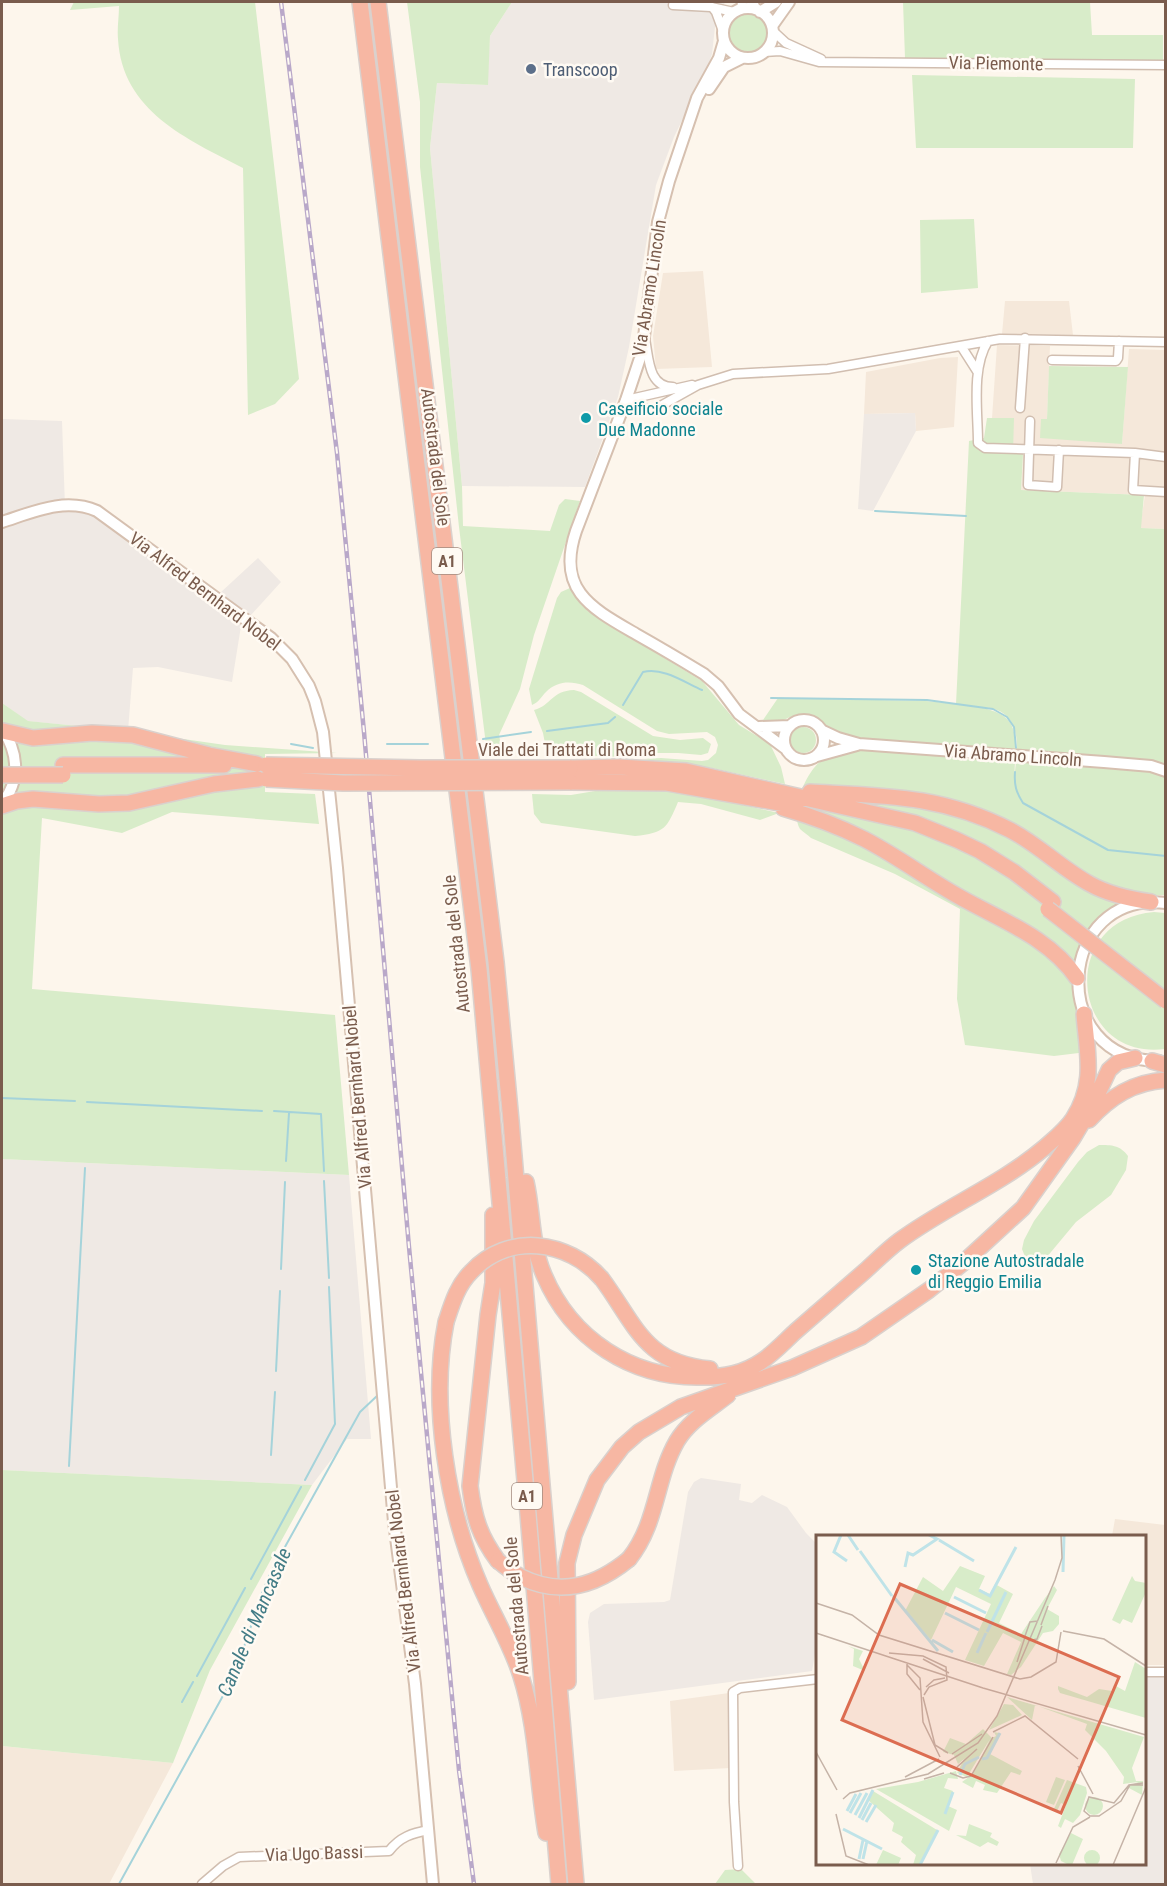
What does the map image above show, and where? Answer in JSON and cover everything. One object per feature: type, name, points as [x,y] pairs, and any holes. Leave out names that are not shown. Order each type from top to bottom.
[{"type":"highway","name":"Autostrada del Sole","points":[[360,2],[461,818],[492,1107],[557,1884]]},
{"type":"highway","name":"Autostrada del Sole","points":[[378,2],[489,904],[511,1121],[576,1884]]},
{"type":"highway","points":[[2,730],[33,738],[92,733],[133,735],[262,772]]},
{"type":"highway","name":"Viale dei Trattati di Roma","points":[[2,766],[63,770],[262,772],[420,768],[570,775],[694,786],[896,828],[937,841],[957,850],[1050,905],[1166,990]]},
{"type":"highway","name":"Viale dei Trattati di Roma","points":[[570,775],[619,767],[678,770],[895,818],[937,831],[963,842],[1000,863],[1166,1002]]},
{"type":"highway","name":"Viale dei Trattati di Roma","points":[[2,775],[63,770]]},
{"type":"highway","points":[[2,805],[33,799],[99,804],[129,803],[262,772]]},
{"type":"highway","points":[[756,786],[805,792],[895,796],[945,805],[1012,831],[1089,884],[1133,899],[1158,903]]},
{"type":"highway","points":[[763,801],[844,829],[879,847],[947,890],[1041,941],[1059,955],[1077,978]]},
{"type":"highway","points":[[511,1121],[527,1188],[538,1259],[557,1302],[570,1319],[591,1340],[633,1366],[674,1376],[731,1375],[763,1361],[897,1242],[1022,1167],[1060,1134],[1073,1119],[1089,1079],[1089,1052],[1084,1014]]},
{"type":"highway","points":[[569,1799],[567,1563],[574,1535],[597,1480],[622,1448],[639,1432],[681,1407],[792,1368],[861,1338],[929,1290],[963,1263],[1023,1208],[1073,1138],[1092,1106],[1109,1070],[1118,1062],[1135,1058]]},
{"type":"highway","points":[[1073,1138],[1100,1108],[1118,1094],[1136,1085],[1166,1080]]},
{"type":"highway","points":[[492,1107],[493,1284],[485,1338],[470,1486],[473,1514],[481,1535],[498,1561],[520,1577],[542,1586],[572,1587],[603,1578],[629,1559],[644,1538],[664,1473],[678,1441],[694,1421],[736,1389]]},
{"type":"highway","points":[[557,1884],[542,1809],[528,1701],[520,1675],[472,1565],[451,1494],[441,1398],[441,1370],[446,1322],[456,1294],[470,1272],[488,1258],[506,1250],[528,1245],[552,1247],[582,1260],[602,1279],[641,1337],[654,1350],[670,1360],[713,1370],[763,1361]]},
{"type":"street","points":[[674,4],[757,8],[776,2]]},
{"type":"street","points":[[711,7],[716,12],[729,50],[742,58],[750,58],[764,52],[770,45],[772,28],[789,2]]},
{"type":"street","points":[[724,36],[728,17],[739,8]]},
{"type":"street","points":[[757,8],[767,17],[772,28]]},
{"type":"street","name":"Via Piemonte","points":[[772,28],[786,43],[827,61]]},
{"type":"street","name":"Via Abramo Lincoln","points":[[724,36],[719,57],[697,98],[658,222],[640,358],[570,548],[570,567],[577,587],[594,608],[704,674],[718,687],[739,714],[759,727],[797,759],[807,760],[860,744]]},
{"type":"street","name":"Via Piemonte","points":[[764,52],[780,51],[810,60],[827,61],[1166,65]]},
{"type":"street","name":"Via Abramo Lincoln","points":[[695,109],[724,67],[742,58]]},
{"type":"street","points":[[644,338],[652,374],[656,381],[664,386],[679,387]]},
{"type":"street","points":[[626,400],[679,387],[698,385],[733,374],[828,369],[987,341],[1025,338],[1166,342]]},
{"type":"street","points":[[1020,408],[1025,338]]},
{"type":"street","points":[[1052,360],[1116,361],[1119,340]]},
{"type":"street","points":[[987,341],[981,352],[978,372],[978,443],[985,448],[1136,453],[1166,457]]},
{"type":"street","points":[[961,346],[978,372]]},
{"type":"street","points":[[622,411],[633,407],[655,409],[698,385]]},
{"type":"street","points":[[626,400],[644,409]]},
{"type":"street","points":[[1030,421],[1028,485],[1057,487],[1059,450]]},
{"type":"street","points":[[1136,453],[1133,490],[1166,492]]},
{"type":"street","name":"Via Alfred Bernhard Nobel","points":[[2,522],[64,504],[86,506],[97,511],[271,638],[297,666],[315,701],[323,732],[327,769],[394,1522],[415,1684],[433,1884]]},
{"type":"street","name":"Via Abramo Lincoln","points":[[759,727],[790,726],[795,722],[807,720],[838,738],[860,744],[1151,766],[1166,771]]},
{"type":"street","points":[[786,749],[784,736],[790,726]]},
{"type":"street","points":[[2,730],[13,749],[15,771],[11,789],[2,805]]},
{"type":"street","points":[[817,756],[824,744],[821,730]]},
{"type":"street","points":[[1158,903],[1126,908],[1112,915],[1099,926],[1089,939],[1082,954],[1077,978],[1078,996],[1084,1014],[1092,1029],[1104,1042],[1119,1052],[1135,1058],[1161,1062]]},
{"type":"street","points":[[1146,1672],[1166,1672]]},
{"type":"street","points":[[738,1866],[734,1802],[733,1692],[740,1688],[816,1679]]},
{"type":"street","name":"Via Ugo Bassi","points":[[202,1884],[223,1866],[239,1857],[389,1851],[405,1836],[429,1830]]},
{"type":"shaded area","points":[[512,2],[725,2],[715,27],[712,54],[706,71],[674,137],[656,185],[629,347],[618,397],[585,487],[462,486],[430,148],[437,83],[487,85],[490,36]]},
{"type":"shaded area","points":[[703,271],[712,367],[656,369],[653,336],[663,273]]},
{"type":"shaded area","points":[[1005,301],[1069,301],[1073,335],[1002,334]]},
{"type":"shaded area","points":[[997,345],[1050,346],[1047,419],[1122,444],[1129,349],[1165,350],[1165,529],[1140,528],[1145,495],[1021,490],[1023,454],[1013,453],[992,418]]},
{"type":"shaded area","points":[[958,357],[954,427],[916,431],[915,413],[864,414],[866,372],[940,358]]},
{"type":"shaded area","points":[[915,413],[916,431],[873,511],[858,509],[864,414]]},
{"type":"shaded area","points":[[2,419],[62,421],[65,507],[92,515],[122,530],[188,577],[220,593],[258,558],[281,582],[241,626],[232,682],[158,667],[133,668],[128,731],[27,721],[2,703]]},
{"type":"shaded area","points":[[2,1159],[349,1175],[371,1439],[347,1439],[312,1485],[2,1470]]},
{"type":"shaded area","points":[[701,1478],[741,1484],[739,1500],[752,1503],[762,1495],[787,1507],[816,1543],[816,1648],[812,1671],[594,1700],[588,1622],[590,1613],[604,1604],[670,1600],[688,1492],[694,1482]]},
{"type":"shaded area","points":[[1115,1519],[1165,1525],[1165,1665],[1146,1665],[1146,1535],[1112,1535]]},
{"type":"shaded area","points":[[1146,1677],[1165,1677],[1165,1884],[1033,1884],[1030,1865],[1146,1865]]},
{"type":"shaded area","points":[[729,1693],[730,1768],[674,1771],[670,1701]]},
{"type":"shaded area","points":[[2,1746],[173,1763],[109,1884],[2,1884]]},
{"type":"green space","points":[[74,2],[255,2],[299,379],[275,404],[248,415],[243,168],[180,133],[161,120],[145,104],[131,85],[122,64],[118,35],[119,6],[70,10]]},
{"type":"green space","points":[[407,2],[512,2],[490,36],[488,85],[437,83],[430,148],[462,486],[463,526],[550,531],[559,505],[565,499],[580,501],[534,635],[520,689],[499,735],[502,751],[487,753],[459,527],[420,167],[420,102]]},
{"type":"green space","points":[[903,2],[1090,2],[1092,35],[1163,35],[1163,61],[905,58]]},
{"type":"green space","points":[[748,13],[756,14],[762,19],[767,25],[767,41],[762,47],[756,52],[748,53],[740,52],[734,47],[729,41],[728,33],[729,25],[734,19],[740,14]]},
{"type":"green space","points":[[912,75],[1135,79],[1133,148],[916,148]]},
{"type":"green space","points":[[974,219],[978,288],[921,293],[920,220]]},
{"type":"green space","points":[[1049,366],[1128,367],[1122,444],[1040,438],[1041,419],[1047,419]]},
{"type":"green space","points":[[987,418],[1014,418],[1013,453],[1023,454],[1021,490],[1144,495],[1141,528],[1165,529],[1165,765],[1017,752],[1016,734],[1010,719],[998,710],[989,708],[979,707],[996,712],[1012,725],[1015,750],[859,740],[832,731],[813,717],[804,714],[777,721],[763,720],[778,698],[926,701],[956,704],[969,441],[984,438]]},
{"type":"green space","points":[[570,588],[588,611],[702,681],[739,725],[770,744],[781,767],[785,784],[712,768],[642,759],[708,760],[716,753],[718,745],[715,737],[707,732],[669,734],[657,731],[583,685],[559,684],[550,688],[532,705],[529,689],[557,598],[561,592]]},
{"type":"green space","points":[[574,690],[653,736],[680,740],[703,738],[711,744],[708,753],[701,755],[643,753],[623,757],[547,754],[543,733],[534,710],[545,705],[556,695]]},
{"type":"green space","points":[[2,703],[28,721],[128,731],[225,745],[337,753],[265,754],[265,792],[315,794],[319,824],[172,812],[122,833],[42,818],[32,989],[335,1015],[349,1175],[2,1159]]},
{"type":"green space","points":[[803,727],[812,731],[816,740],[812,749],[803,753],[794,749],[790,740],[794,731]]},
{"type":"green space","points":[[860,750],[1015,762],[1014,781],[1016,762],[1135,769],[1165,776],[1165,895],[1150,896],[1126,905],[1079,953],[1075,990],[1087,1052],[1054,1056],[965,1045],[957,999],[960,909],[895,874],[811,838],[800,829],[797,821],[798,801],[812,771],[828,757],[842,752]]},
{"type":"green space","points":[[613,788],[683,792],[779,813],[760,820],[701,804],[678,802],[664,828],[653,833],[635,836],[541,823],[534,814],[532,794],[571,795]]},
{"type":"green space","points":[[1154,912],[1165,913],[1165,1049],[1134,1047],[1110,1034],[1094,1013],[1087,988],[1090,962],[1101,938],[1122,921]]},
{"type":"green space","points":[[1099,1145],[1115,1146],[1128,1156],[1126,1170],[1111,1195],[1076,1222],[1046,1258],[1038,1262],[1026,1259],[1022,1249],[1034,1221],[1078,1162],[1087,1152]]},
{"type":"green space","points":[[2,1470],[312,1485],[210,1670],[173,1763],[2,1746]]},
{"type":"green space","points":[[741,1869],[756,1884],[715,1884],[725,1870]]},
{"type":"waterway","points":[[875,511],[966,516]]},
{"type":"waterway","points":[[623,705],[643,672],[666,673],[702,690]]},
{"type":"waterway","points":[[771,698],[927,700],[993,709],[1007,717],[1014,727],[1016,748]]},
{"type":"waterway","points":[[547,731],[608,723],[615,717]]},
{"type":"waterway","points":[[483,739],[531,732]]},
{"type":"waterway","points":[[291,744],[313,748]]},
{"type":"waterway","points":[[387,744],[428,744]]},
{"type":"waterway","points":[[1015,772],[1016,788],[1023,803],[1108,850],[1166,856]]},
{"type":"waterway","points":[[2,1098],[75,1101]]},
{"type":"waterway","points":[[87,1102],[262,1111]]},
{"type":"waterway","points":[[274,1111],[321,1114],[324,1171]]},
{"type":"waterway","points":[[286,1161],[289,1113]]},
{"type":"waterway","points":[[69,1466],[85,1168]]},
{"type":"waterway","points":[[324,1181],[329,1278]]},
{"type":"waterway","points":[[281,1269],[285,1182]]},
{"type":"waterway","points":[[305,1480],[335,1424],[329,1287]]},
{"type":"waterway","points":[[276,1371],[280,1291]]},
{"type":"waterway","points":[[271,1455],[275,1392]]},
{"type":"waterway","name":"Canale di Mancasale","points":[[119,1884],[235,1674],[271,1572],[360,1412],[378,1395]]},
{"type":"waterway","points":[[251,1579],[301,1487]]},
{"type":"waterway","points":[[197,1676],[245,1588]]},
{"type":"waterway","points":[[182,1702],[193,1682]]},
{"type":"railway","points":[[281,2],[337,453],[459,1770],[474,1884]]},
{"type":"place","name":"Transcoop","points":[[531,69]]},
{"type":"place","name":"Caseificio sociale Due Madonne","points":[[586,418]]},
{"type":"place","name":"Stazione Autostradale di Reggio Emilia","points":[[916,1270]]}]
